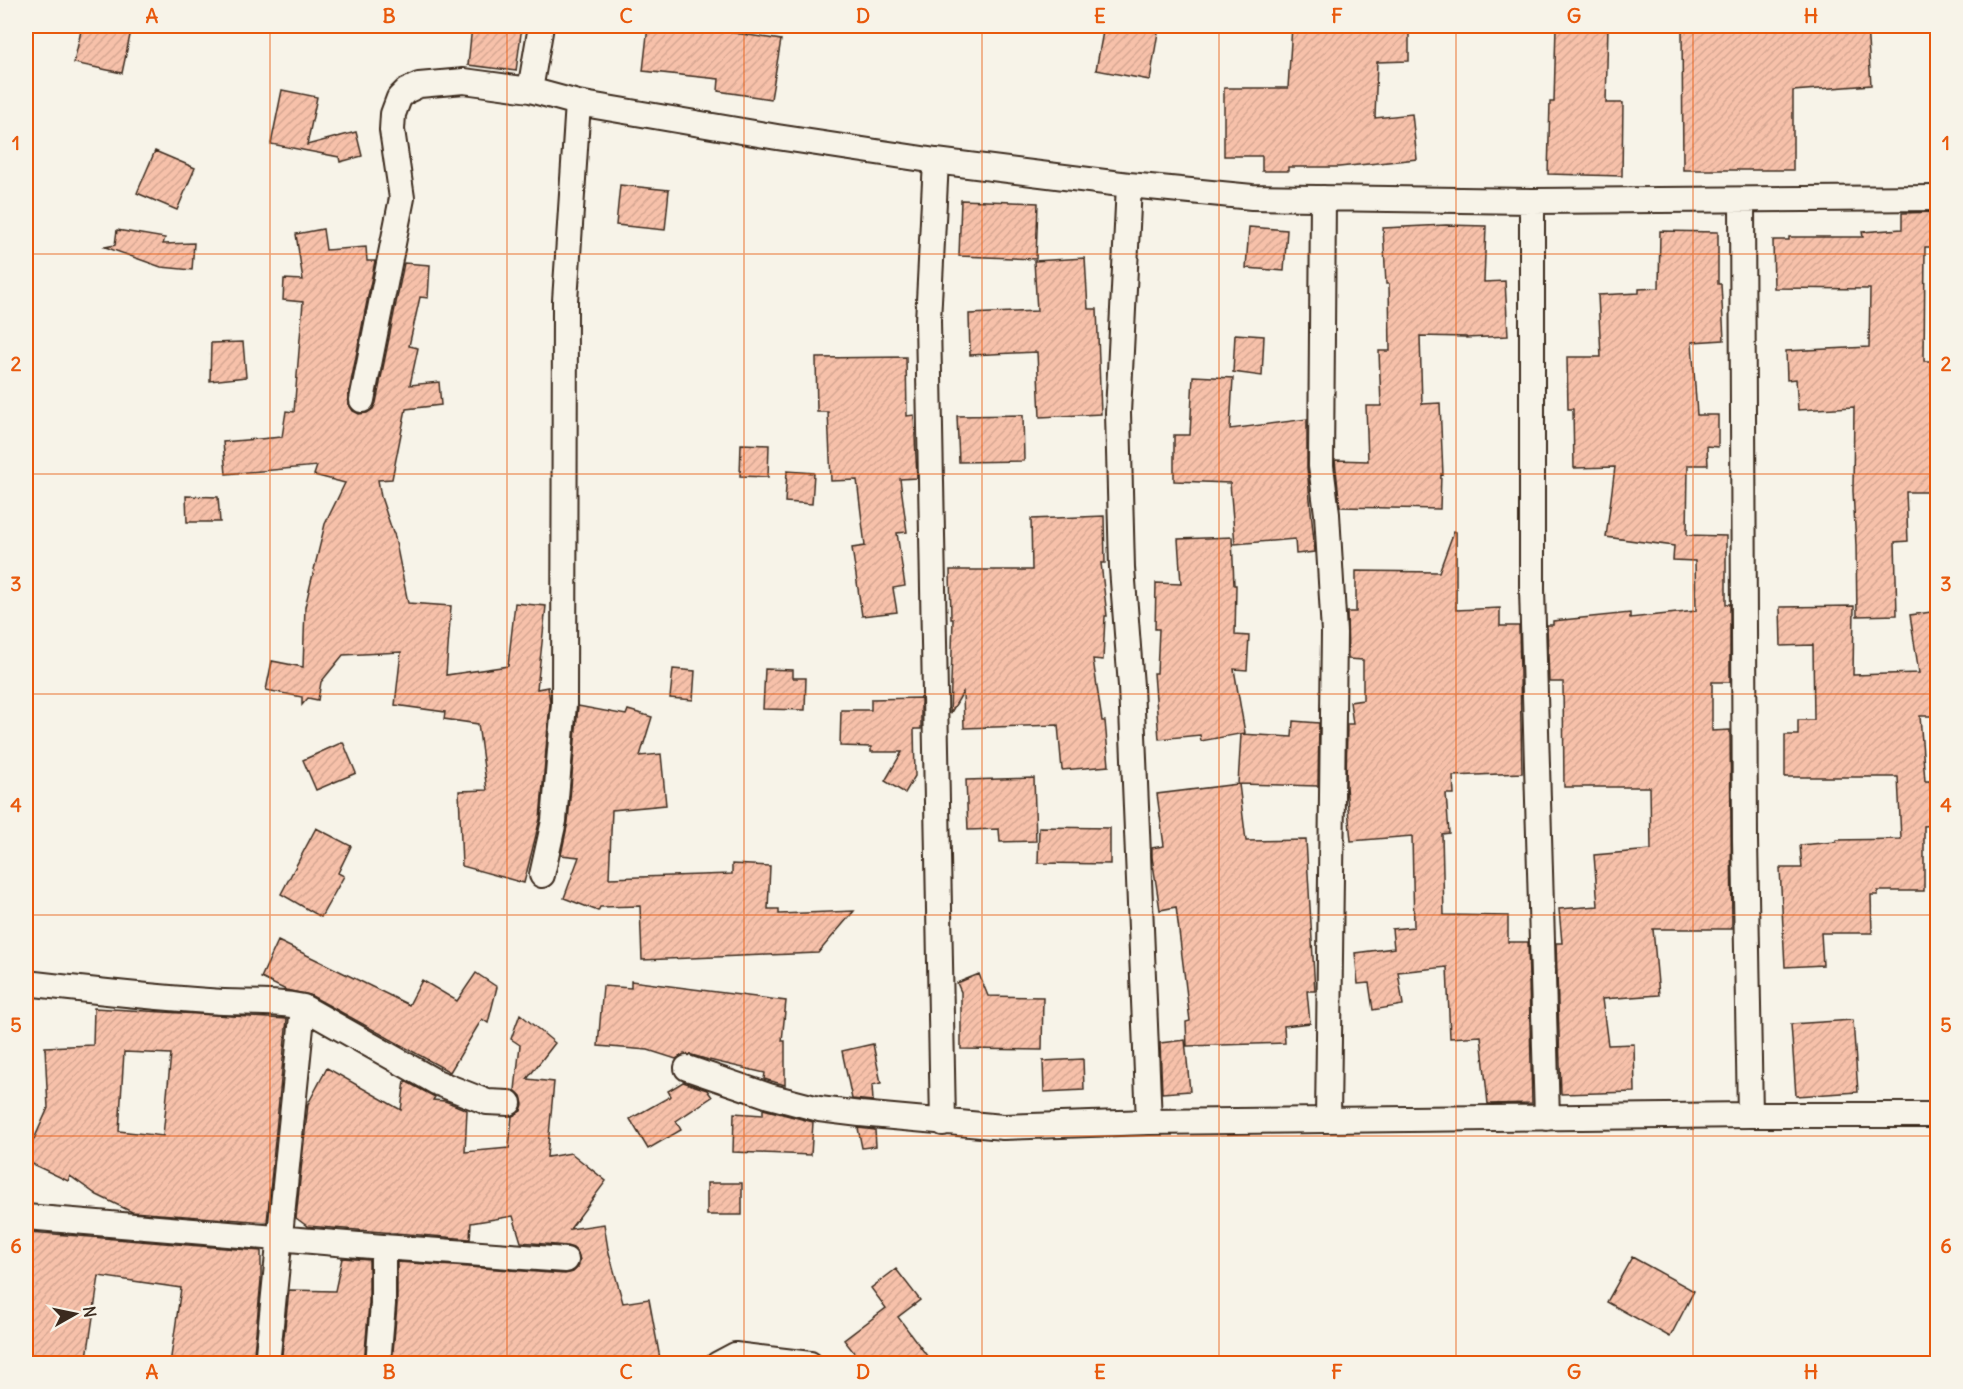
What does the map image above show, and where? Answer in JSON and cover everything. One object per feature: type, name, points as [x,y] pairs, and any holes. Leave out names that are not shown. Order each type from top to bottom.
[{"type":"street","points":[[530,90],[541,26]]},
{"type":"street","points":[[362,400],[402,198],[392,130],[393,114],[399,98],[406,91],[419,85],[464,81],[530,90],[579,103],[936,160],[1129,185],[1252,197],[1533,201],[1938,198]]},
{"type":"street","points":[[542,875],[555,821],[564,704],[565,301],[579,103]]},
{"type":"street","points":[[936,160],[928,321],[943,1123]]},
{"type":"street","points":[[1129,185],[1118,413],[1122,568],[1131,698],[1149,1122]]},
{"type":"street","points":[[1323,198],[1321,466],[1327,514],[1334,633],[1328,1119]]},
{"type":"street","points":[[1742,200],[1745,828],[1750,1115]]},
{"type":"street","points":[[1533,201],[1532,589],[1547,1118]]},
{"type":"street","points":[[26,983],[171,999],[284,1003],[303,1007],[436,1082],[487,1102],[509,1103]]},
{"type":"street","points":[[267,1364],[303,1007]]},
{"type":"street","points":[[687,1068],[769,1096],[819,1109],[943,1123],[1003,1127],[1328,1119],[1938,1115]]},
{"type":"street","points":[[26,1217],[566,1260]]},
{"type":"street","points":[[378,1364],[383,1304],[382,1247]]},
{"type":"street","points":[[718,1364],[735,1355],[810,1364]]},
{"type":"building","points":[[82,26],[132,26],[122,73],[74,63]]},
{"type":"building","points":[[472,26],[522,26],[516,71],[468,65]]},
{"type":"building","points":[[648,26],[689,26],[781,40],[771,99],[718,91],[719,79],[643,71]]},
{"type":"building","points":[[1104,26],[1159,26],[1150,80],[1096,70]]},
{"type":"building","points":[[1292,26],[1409,26],[1409,61],[1377,62],[1375,118],[1412,114],[1417,159],[1339,167],[1288,167],[1288,171],[1262,171],[1262,156],[1224,156],[1224,88],[1288,88]]},
{"type":"building","points":[[1556,26],[1608,26],[1606,103],[1623,103],[1622,176],[1548,174],[1550,102],[1554,102]]},
{"type":"building","points":[[1682,26],[1738,26],[1738,29],[1777,26],[1867,26],[1871,85],[1793,91],[1793,170],[1683,170]]},
{"type":"building","points":[[282,90],[317,97],[307,145],[356,132],[362,156],[340,162],[339,157],[271,144]]},
{"type":"building","points":[[155,151],[195,168],[177,210],[137,193]]},
{"type":"building","points":[[620,185],[669,190],[665,230],[616,225]]},
{"type":"building","points":[[961,200],[1038,203],[1036,259],[959,256]]},
{"type":"building","points":[[1938,212],[1938,247],[1925,247],[1924,361],[1931,361],[1934,449],[1938,449],[1938,474],[1933,474],[1933,492],[1906,492],[1908,541],[1895,542],[1897,615],[1857,616],[1853,491],[1854,407],[1798,410],[1796,379],[1787,380],[1786,351],[1869,347],[1870,289],[1774,288],[1773,240],[1789,240],[1789,237],[1863,237],[1862,232],[1902,229],[1902,213]]},
{"type":"building","points":[[1486,226],[1484,282],[1505,281],[1508,336],[1466,338],[1420,336],[1422,404],[1440,403],[1443,475],[1441,474],[1440,509],[1340,507],[1335,460],[1368,461],[1366,406],[1381,406],[1379,351],[1390,351],[1389,284],[1386,284],[1383,228]]},
{"type":"building","points":[[1249,227],[1287,230],[1284,271],[1246,268]]},
{"type":"building","points":[[323,229],[326,250],[366,247],[367,261],[375,261],[348,397],[349,405],[359,414],[367,413],[376,403],[404,263],[430,265],[428,298],[420,297],[409,346],[418,348],[410,385],[439,382],[441,405],[406,409],[392,479],[378,480],[381,497],[394,533],[408,603],[451,606],[446,675],[508,666],[515,603],[546,606],[537,689],[548,687],[550,703],[540,819],[524,883],[462,866],[459,791],[487,790],[478,724],[444,719],[445,712],[395,705],[401,652],[343,655],[321,682],[318,700],[308,698],[302,705],[302,697],[266,690],[272,661],[303,667],[305,607],[325,524],[345,483],[314,475],[317,466],[226,474],[223,442],[282,437],[286,411],[294,412],[303,302],[283,300],[284,279],[303,280],[296,234]]},
{"type":"building","points":[[117,230],[165,238],[163,244],[194,243],[192,270],[161,267],[105,247],[115,245]]},
{"type":"building","points":[[1660,231],[1718,232],[1718,284],[1721,284],[1724,340],[1692,342],[1697,415],[1718,415],[1718,447],[1707,446],[1708,465],[1688,465],[1687,535],[1726,536],[1726,604],[1730,604],[1730,682],[1712,682],[1712,731],[1730,730],[1732,929],[1653,929],[1659,995],[1602,999],[1608,1045],[1634,1044],[1635,1092],[1561,1094],[1556,943],[1562,943],[1559,909],[1598,906],[1594,855],[1651,850],[1650,787],[1564,787],[1563,682],[1549,682],[1547,625],[1553,625],[1553,621],[1630,613],[1630,618],[1696,611],[1695,561],[1673,560],[1674,546],[1606,537],[1615,467],[1574,468],[1573,409],[1568,409],[1567,357],[1601,357],[1598,295],[1639,293],[1639,289],[1659,288]]},
{"type":"building","points":[[1085,258],[1088,309],[1097,309],[1101,414],[1040,417],[1037,352],[970,355],[969,314],[1037,311],[1034,261]]},
{"type":"building","points":[[1235,334],[1264,336],[1262,376],[1233,372]]},
{"type":"building","points":[[243,342],[246,377],[210,381],[211,343]]},
{"type":"building","points":[[906,357],[907,416],[914,415],[917,478],[900,479],[907,532],[897,533],[905,586],[893,588],[897,612],[862,616],[852,548],[865,546],[857,480],[831,481],[828,412],[817,412],[816,358]]},
{"type":"building","points":[[1193,376],[1233,378],[1230,429],[1307,419],[1307,468],[1315,552],[1296,554],[1295,539],[1235,544],[1230,483],[1174,481],[1174,435],[1190,435]]},
{"type":"building","points":[[1023,415],[1024,461],[959,462],[957,416]]},
{"type":"building","points":[[741,444],[769,445],[768,477],[740,476]]},
{"type":"building","points":[[787,471],[814,473],[812,504],[785,502]]},
{"type":"building","points":[[186,496],[218,497],[220,522],[187,522]]},
{"type":"building","points":[[1104,516],[1105,563],[1101,563],[1107,616],[1105,616],[1103,660],[1093,659],[1102,721],[1105,721],[1109,766],[1062,770],[1058,725],[964,728],[963,692],[950,714],[953,619],[951,619],[950,570],[1032,570],[1031,519]]},
{"type":"building","points":[[1454,531],[1456,532],[1456,610],[1500,608],[1500,626],[1519,626],[1522,773],[1453,776],[1454,794],[1446,794],[1449,833],[1442,834],[1444,915],[1508,916],[1508,942],[1528,942],[1532,1103],[1488,1104],[1481,1036],[1450,1038],[1447,967],[1398,972],[1403,1005],[1373,1010],[1369,983],[1358,984],[1355,953],[1394,948],[1392,929],[1414,927],[1412,836],[1351,841],[1346,787],[1347,724],[1353,724],[1350,702],[1363,700],[1363,660],[1348,659],[1347,612],[1356,612],[1356,571],[1439,572]]},
{"type":"building","points":[[1232,537],[1234,585],[1236,585],[1235,635],[1249,636],[1247,670],[1234,669],[1245,733],[1201,741],[1200,735],[1159,739],[1154,673],[1157,673],[1159,629],[1155,629],[1156,583],[1181,584],[1178,539]]},
{"type":"building","points":[[1854,606],[1853,675],[1919,673],[1910,615],[1938,611],[1938,716],[1920,716],[1925,781],[1930,781],[1933,825],[1924,826],[1924,891],[1878,891],[1878,895],[1871,895],[1872,933],[1821,933],[1823,965],[1785,967],[1780,868],[1802,868],[1800,845],[1836,842],[1836,840],[1901,839],[1898,777],[1785,777],[1785,735],[1798,735],[1798,720],[1814,720],[1813,645],[1781,646],[1780,607]]},
{"type":"building","points":[[673,669],[695,671],[693,700],[670,698]]},
{"type":"building","points":[[765,669],[793,670],[793,678],[806,678],[805,710],[763,709]]},
{"type":"building","points":[[921,698],[921,729],[914,729],[915,776],[905,793],[885,781],[902,752],[871,752],[871,747],[840,746],[841,710],[871,710],[871,699]]},
{"type":"building","points":[[578,706],[626,715],[628,710],[652,717],[640,756],[661,754],[666,805],[612,810],[609,878],[732,874],[732,864],[770,866],[768,909],[779,909],[779,914],[854,911],[818,953],[642,960],[640,906],[600,907],[598,911],[564,898],[579,857],[561,855],[568,822]]},
{"type":"building","points":[[1293,721],[1319,723],[1318,786],[1239,784],[1246,841],[1306,840],[1315,991],[1307,991],[1310,1023],[1284,1026],[1285,1043],[1187,1046],[1186,1022],[1190,1021],[1176,907],[1160,910],[1152,857],[1152,848],[1164,846],[1157,794],[1238,784],[1241,734],[1292,737]]},
{"type":"building","points":[[343,742],[356,773],[316,790],[303,760]]},
{"type":"building","points":[[1034,778],[1036,841],[1000,842],[999,829],[968,830],[966,780]]},
{"type":"building","points":[[1039,827],[1110,828],[1110,864],[1038,863]]},
{"type":"building","points":[[316,828],[351,846],[338,873],[344,876],[321,917],[281,894]]},
{"type":"building","points":[[278,941],[409,1005],[422,980],[457,1001],[476,973],[497,987],[488,1023],[482,1019],[450,1072],[310,995],[286,990],[261,978]]},
{"type":"building","points":[[979,974],[988,996],[1043,997],[1042,1050],[961,1049],[961,992],[957,983]]},
{"type":"building","points":[[631,981],[786,1001],[782,1041],[785,1041],[785,1085],[764,1079],[765,1073],[692,1055],[684,1054],[676,1059],[648,1050],[598,1046],[603,986],[631,988]]},
{"type":"building","points":[[94,1008],[287,1019],[267,1222],[132,1212],[97,1195],[70,1176],[68,1181],[26,1161],[48,1108],[45,1047],[93,1045]],"holes":[[[124,1052],[171,1054],[163,1136],[119,1131]]]},
{"type":"building","points":[[520,1014],[555,1043],[527,1079],[554,1082],[547,1157],[571,1153],[606,1181],[570,1229],[604,1224],[608,1249],[623,1303],[649,1299],[661,1364],[392,1364],[397,1305],[397,1262],[565,1274],[573,1272],[578,1267],[580,1260],[578,1253],[567,1246],[521,1242],[513,1216],[471,1223],[470,1239],[307,1226],[296,1218],[308,1104],[327,1068],[401,1110],[405,1081],[435,1097],[433,1100],[445,1101],[467,1110],[465,1152],[509,1148],[512,1116],[521,1111],[523,1104],[521,1096],[515,1090],[520,1045],[511,1039]]},
{"type":"building","points":[[1853,1020],[1858,1092],[1796,1096],[1791,1024]]},
{"type":"building","points":[[1185,1040],[1190,1091],[1162,1093],[1160,1043]]},
{"type":"building","points":[[873,1044],[881,1083],[872,1085],[873,1101],[852,1099],[842,1051]]},
{"type":"building","points":[[1083,1059],[1084,1090],[1044,1092],[1043,1061]]},
{"type":"building","points":[[683,1082],[707,1090],[712,1097],[676,1121],[681,1130],[648,1149],[630,1119],[671,1096],[668,1091]]},
{"type":"building","points":[[763,1109],[813,1122],[811,1155],[733,1152],[734,1113],[763,1115]]},
{"type":"building","points":[[858,1128],[875,1130],[876,1146],[862,1148]]},
{"type":"building","points":[[707,1183],[742,1183],[742,1215],[707,1215]]},
{"type":"building","points":[[30,1232],[261,1251],[261,1280],[253,1364],[170,1364],[181,1288],[99,1276],[86,1364],[26,1364],[26,1260]]},
{"type":"building","points":[[1632,1257],[1694,1291],[1670,1337],[1607,1302]]},
{"type":"building","points":[[342,1258],[369,1260],[369,1303],[364,1364],[281,1364],[289,1290],[335,1291]]},
{"type":"building","points":[[896,1269],[920,1300],[898,1317],[933,1364],[863,1364],[844,1340],[886,1308],[871,1288]]}]
